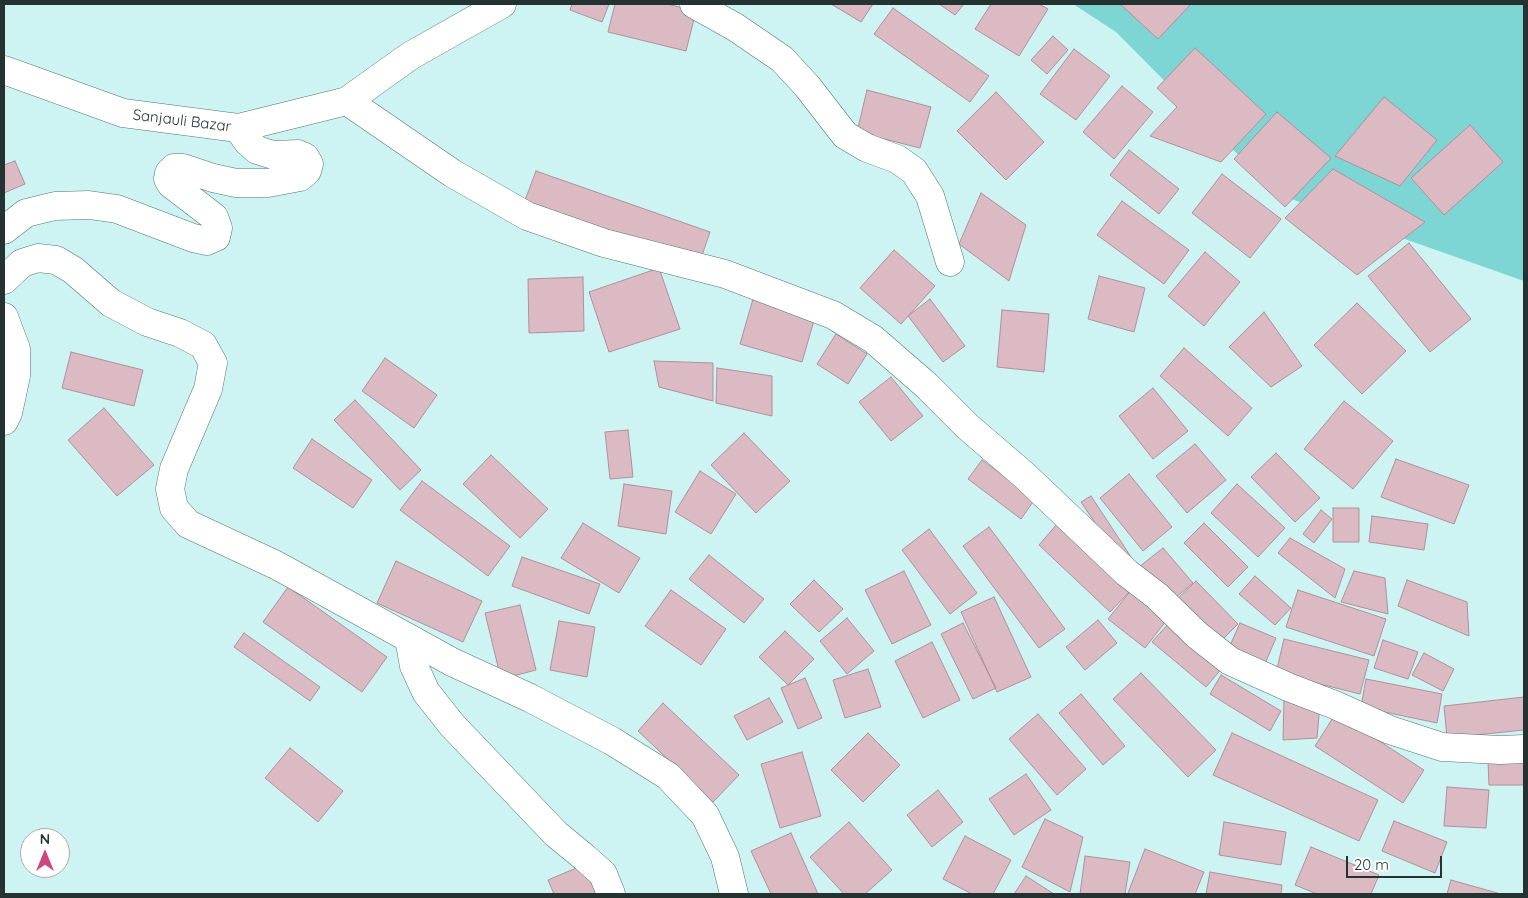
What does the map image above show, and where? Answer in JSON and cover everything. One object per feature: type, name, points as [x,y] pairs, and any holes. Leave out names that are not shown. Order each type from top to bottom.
[{"type":"street","name":"Sanjauli Bazar","points":[[4,70],[123,114],[238,128],[347,101],[410,56],[502,4]]},
{"type":"street","points":[[694,4],[735,27],[782,59],[807,86],[845,136],[866,148],[897,158],[914,171],[930,196],[950,262]]},
{"type":"street","points":[[347,101],[452,173],[527,216],[604,243],[724,274],[833,315],[873,338],[926,385],[968,427],[1024,475],[1127,573],[1158,596],[1197,635],[1230,661],[1288,687],[1335,704],[1390,730],[1442,747],[1500,750],[1524,749]]},
{"type":"street","points":[[4,230],[26,213],[55,206],[89,205],[117,209],[193,238],[207,241],[216,237],[218,228],[214,218],[171,184],[168,179],[169,173],[174,168],[183,168],[236,183],[268,183],[300,177],[307,171],[309,164],[305,157],[298,154],[273,155],[258,150],[248,142],[238,128]]},
{"type":"street","points":[[4,280],[22,263],[38,258],[56,260],[73,270],[111,303],[147,322],[180,333],[203,345],[213,363],[208,389],[174,469],[170,489],[174,508],[188,524],[276,565],[452,662],[530,698],[612,742],[668,776],[705,815],[726,857],[734,894]]},
{"type":"street","points":[[4,317],[16,349],[16,376],[8,413],[4,421]]},
{"type":"street","points":[[409,638],[414,666],[426,692],[436,705],[452,725],[556,834],[603,874],[611,894]]},
{"type":"shaded area","points":[[1073,4],[1524,4],[1524,281],[1277,194],[1116,32]]},
{"type":"building","points":[[572,4],[609,4],[602,22],[570,10]]},
{"type":"building","points":[[615,4],[667,4],[696,11],[686,51],[608,32]]},
{"type":"building","points":[[831,4],[873,4],[861,22]]},
{"type":"building","points":[[939,4],[964,4],[955,15]]},
{"type":"building","points":[[991,4],[1039,4],[1048,9],[1019,56],[975,29]]},
{"type":"building","points":[[1120,4],[1191,4],[1158,39]]},
{"type":"building","points":[[893,8],[989,76],[970,102],[874,34]]},
{"type":"building","points":[[1053,36],[1068,50],[1047,74],[1031,60]]},
{"type":"building","points":[[1195,48],[1266,114],[1221,162],[1150,136],[1177,107],[1157,88]]},
{"type":"building","points":[[1074,49],[1110,76],[1076,120],[1040,94]]},
{"type":"building","points":[[1122,86],[1153,112],[1114,159],[1083,132]]},
{"type":"building","points":[[867,90],[931,107],[920,148],[857,132]]},
{"type":"building","points":[[996,92],[1044,142],[1006,180],[957,131]]},
{"type":"building","points":[[1384,97],[1437,140],[1400,186],[1335,156]]},
{"type":"building","points":[[1277,112],[1331,158],[1285,207],[1234,159]]},
{"type":"building","points":[[1470,125],[1503,162],[1444,215],[1411,178]]},
{"type":"building","points":[[1129,150],[1179,189],[1159,214],[1110,175]]},
{"type":"building","points":[[15,161],[25,184],[4,193],[4,165]]},
{"type":"building","points":[[1333,169],[1425,222],[1357,275],[1285,218]]},
{"type":"building","points":[[536,171],[710,232],[699,264],[524,203]]},
{"type":"building","points":[[1222,174],[1281,219],[1250,258],[1192,213]]},
{"type":"building","points":[[981,193],[1026,225],[1009,281],[959,244]]},
{"type":"building","points":[[1122,201],[1189,250],[1164,284],[1097,235]]},
{"type":"building","points":[[1409,243],[1471,319],[1430,352],[1368,276]]},
{"type":"building","points":[[894,250],[935,286],[901,324],[860,288]]},
{"type":"building","points":[[1205,252],[1240,282],[1204,326],[1168,296]]},
{"type":"building","points":[[659,268],[680,329],[609,352],[589,292]]},
{"type":"building","points":[[1099,276],[1145,288],[1134,332],[1088,319]]},
{"type":"building","points":[[583,277],[584,331],[529,333],[528,279]]},
{"type":"building","points":[[753,299],[815,317],[802,362],[740,344]]},
{"type":"building","points":[[930,299],[965,346],[943,362],[908,316]]},
{"type":"building","points":[[1357,303],[1406,351],[1362,394],[1314,345]]},
{"type":"building","points":[[1002,310],[1049,314],[1044,372],[997,367]]},
{"type":"building","points":[[1264,312],[1302,366],[1271,387],[1229,347]]},
{"type":"building","points":[[836,334],[867,354],[848,384],[817,364]]},
{"type":"building","points":[[1184,348],[1252,408],[1228,436],[1160,376]]},
{"type":"building","points":[[71,352],[143,370],[134,406],[62,388]]},
{"type":"building","points":[[385,358],[437,395],[414,428],[362,391]]},
{"type":"building","points":[[654,361],[713,363],[713,401],[659,387]]},
{"type":"building","points":[[717,368],[772,376],[772,416],[716,403]]},
{"type":"building","points":[[891,377],[923,416],[891,441],[859,402]]},
{"type":"building","points":[[1153,388],[1188,431],[1153,459],[1119,416]]},
{"type":"building","points":[[355,400],[421,470],[400,490],[334,420]]},
{"type":"building","points":[[1344,401],[1393,441],[1353,489],[1304,449]]},
{"type":"building","points":[[104,408],[154,465],[117,496],[68,440]]},
{"type":"building","points":[[628,430],[633,477],[610,479],[605,432]]},
{"type":"building","points":[[744,433],[790,481],[756,513],[711,465]]},
{"type":"building","points":[[312,439],[372,480],[353,508],[293,468]]},
{"type":"building","points":[[1195,444],[1226,480],[1187,513],[1156,476]]},
{"type":"building","points":[[1276,453],[1320,498],[1295,522],[1251,477]]},
{"type":"building","points":[[491,455],[548,509],[520,538],[463,484]]},
{"type":"building","points":[[1396,459],[1469,485],[1454,524],[1381,497]]},
{"type":"building","points":[[982,460],[1035,499],[1021,519],[968,479]]},
{"type":"building","points":[[700,471],[736,494],[711,534],[675,512]]},
{"type":"building","points":[[1129,474],[1172,527],[1143,551],[1100,498]]},
{"type":"building","points":[[422,481],[510,546],[488,576],[400,510]]},
{"type":"building","points":[[624,484],[672,491],[666,534],[618,526]]},
{"type":"building","points":[[1237,484],[1285,528],[1258,557],[1211,513]]},
{"type":"building","points":[[1091,496],[1135,563],[1126,569],[1081,502]]},
{"type":"building","points":[[1333,508],[1359,508],[1359,542],[1333,542]]},
{"type":"building","points":[[1321,510],[1332,519],[1314,543],[1303,534]]},
{"type":"building","points":[[1372,516],[1428,524],[1424,550],[1369,542]]},
{"type":"building","points":[[583,523],[640,558],[619,593],[561,558]]},
{"type":"building","points":[[1204,523],[1248,567],[1228,587],[1184,543]]},
{"type":"building","points":[[1057,524],[1129,592],[1110,612],[1039,545]]},
{"type":"building","points":[[989,527],[1065,629],[1039,648],[963,546]]},
{"type":"building","points":[[929,529],[977,593],[950,614],[902,550]]},
{"type":"building","points":[[1290,538],[1345,569],[1335,598],[1278,553]]},
{"type":"building","points":[[1163,548],[1193,583],[1169,603],[1139,567]]},
{"type":"building","points":[[709,555],[764,599],[744,623],[689,579]]},
{"type":"building","points":[[522,557],[600,584],[589,614],[512,586]]},
{"type":"building","points":[[396,561],[482,601],[463,642],[377,603]]},
{"type":"building","points":[[904,571],[931,625],[892,644],[865,590]]},
{"type":"building","points":[[1354,571],[1385,578],[1388,614],[1341,602]]},
{"type":"building","points":[[1255,576],[1291,608],[1275,625],[1239,594]]},
{"type":"building","points":[[814,580],[843,609],[819,632],[790,604]]},
{"type":"building","points":[[1407,580],[1467,602],[1469,636],[1398,606]]},
{"type":"building","points":[[1196,581],[1238,624],[1216,646],[1174,602]]},
{"type":"building","points":[[1137,583],[1173,612],[1145,648],[1108,619]]},
{"type":"building","points":[[288,587],[387,657],[362,692],[263,622]]},
{"type":"building","points":[[671,590],[726,629],[701,665],[645,626]]},
{"type":"building","points":[[1298,590],[1386,619],[1374,656],[1286,627]]},
{"type":"building","points":[[994,597],[1031,677],[997,692],[961,612]]},
{"type":"building","points":[[520,605],[536,670],[501,679],[485,613]]},
{"type":"building","points":[[847,618],[874,651],[847,674],[820,641]]},
{"type":"building","points":[[1098,620],[1117,643],[1085,670],[1066,647]]},
{"type":"building","points":[[559,621],[595,627],[587,677],[550,670]]},
{"type":"building","points":[[963,623],[996,688],[973,699],[941,634]]},
{"type":"building","points":[[1169,623],[1223,667],[1206,687],[1152,642]]},
{"type":"building","points":[[1240,623],[1276,638],[1264,666],[1228,650]]},
{"type":"building","points":[[785,631],[814,659],[788,685],[759,657]]},
{"type":"building","points":[[244,633],[320,687],[310,701],[234,647]]},
{"type":"building","points":[[1284,639],[1369,660],[1360,694],[1276,673]]},
{"type":"building","points":[[1383,640],[1418,652],[1408,679],[1374,668]]},
{"type":"building","points":[[932,642],[960,700],[923,718],[895,661]]},
{"type":"building","points":[[1424,653],[1454,669],[1443,691],[1412,675]]},
{"type":"building","points":[[868,669],[881,707],[845,718],[833,680]]},
{"type":"building","points":[[1141,673],[1216,750],[1188,777],[1113,699]]},
{"type":"building","points":[[1221,675],[1281,711],[1270,731],[1210,694]]},
{"type":"building","points":[[805,678],[822,718],[798,729],[781,688]]},
{"type":"building","points":[[1366,679],[1442,694],[1437,723],[1361,707]]},
{"type":"building","points":[[1081,694],[1125,746],[1103,765],[1059,713]]},
{"type":"building","points":[[1524,697],[1524,730],[1447,738],[1444,706]]},
{"type":"building","points":[[769,698],[783,722],[747,740],[734,716]]},
{"type":"building","points":[[1284,699],[1320,704],[1317,738],[1283,740]]},
{"type":"building","points":[[663,703],[739,775],[713,802],[638,731]]},
{"type":"building","points":[[1336,713],[1424,770],[1403,803],[1315,746]]},
{"type":"building","points":[[1038,714],[1086,769],[1057,795],[1009,739]]},
{"type":"building","points":[[868,733],[900,765],[863,802],[831,770]]},
{"type":"building","points":[[1232,733],[1378,800],[1359,841],[1213,775]]},
{"type":"building","points":[[290,748],[343,791],[318,822],[265,778]]},
{"type":"building","points":[[802,752],[821,816],[780,828],[761,764]]},
{"type":"building","points":[[1488,761],[1524,761],[1524,785],[1489,785]]},
{"type":"building","points":[[1026,774],[1051,810],[1014,835],[989,799]]},
{"type":"building","points":[[1447,787],[1489,790],[1486,828],[1444,826]]},
{"type":"building","points":[[938,790],[963,822],[932,847],[907,815]]},
{"type":"building","points":[[1045,819],[1083,837],[1070,892],[1022,867]]},
{"type":"building","points":[[1394,821],[1447,842],[1435,873],[1382,851]]},
{"type":"building","points":[[849,822],[892,870],[865,894],[844,894],[810,857]]},
{"type":"building","points":[[1224,822],[1286,832],[1281,865],[1219,855]]},
{"type":"building","points":[[791,833],[818,894],[771,894],[751,851]]},
{"type":"building","points":[[965,836],[1011,860],[993,894],[972,894],[943,879]]},
{"type":"building","points":[[1311,847],[1379,875],[1371,894],[1317,894],[1295,885]]},
{"type":"building","points":[[1145,849],[1204,872],[1195,894],[1128,893]]},
{"type":"building","points":[[1085,856],[1130,862],[1125,894],[1080,894]]},
{"type":"building","points":[[588,863],[601,894],[554,894],[548,880]]},
{"type":"building","points":[[1210,872],[1282,885],[1281,894],[1206,894]]},
{"type":"building","points":[[1026,876],[1054,894],[1014,894]]},
{"type":"building","points":[[1451,880],[1501,894],[1447,894]]}]
